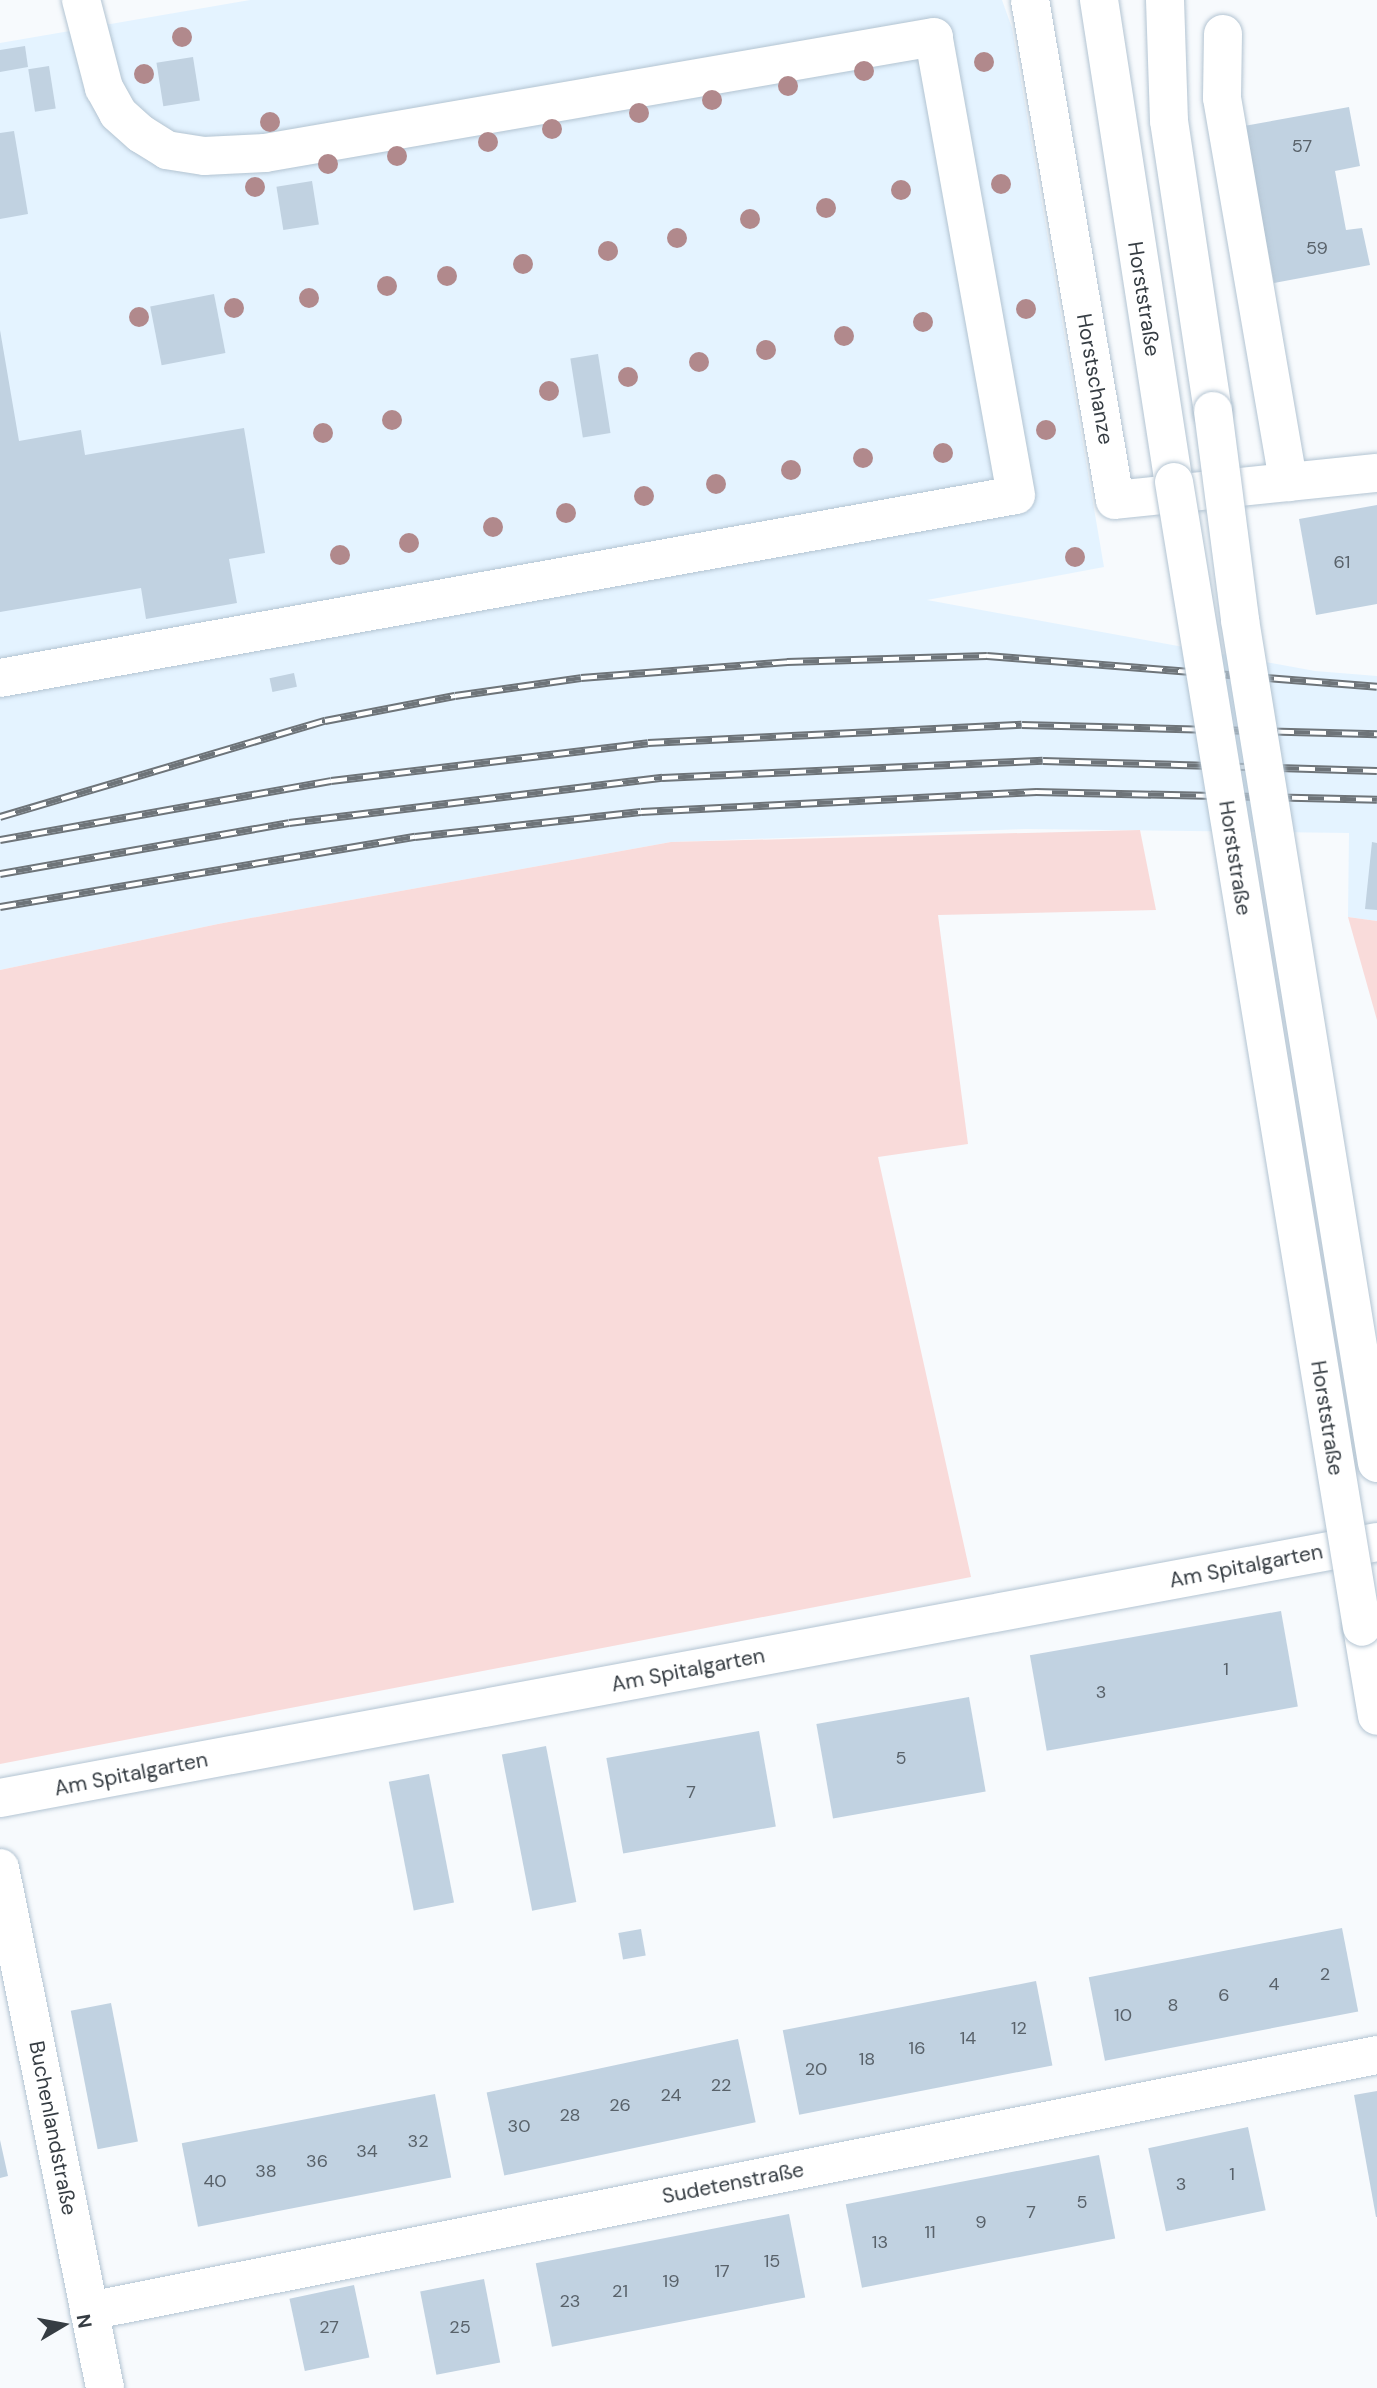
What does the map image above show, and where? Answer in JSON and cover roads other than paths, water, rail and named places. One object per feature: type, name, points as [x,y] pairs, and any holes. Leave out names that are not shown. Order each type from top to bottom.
[{"type":"street","points":[[0,678],[1016,495],[934,37],[265,153],[204,156],[167,150],[141,134],[118,113],[104,88],[81,0]]},
{"type":"street","name":"Horstschanze","points":[[1030,0],[1115,500],[1377,473]]},
{"type":"street","name":"Horststraße","points":[[1099,0],[1117,130],[1377,1716]]},
{"type":"street","name":"Horststraße","points":[[1165,0],[1170,121],[1242,633],[1377,1463]]},
{"type":"street","points":[[1223,34],[1222,99],[1288,482]]},
{"type":"street","name":"Am Spitalgarten","points":[[0,1798],[1377,1542]]},
{"type":"street","name":"Buchenlandstraße","points":[[0,1868],[105,2388]]},
{"type":"street","name":"Sudetenstraße","points":[[89,2311],[1377,2055]]},
{"type":"railway","points":[[0,817],[325,721],[455,696],[581,678],[787,662],[987,656],[1377,687]]},
{"type":"railway","points":[[0,840],[331,781],[648,743],[1022,725],[1377,734]]},
{"type":"railway","points":[[0,874],[289,823],[662,778],[1043,761],[1377,771]]},
{"type":"railway","points":[[0,907],[415,837],[641,812],[1036,792],[1377,800]]}]
